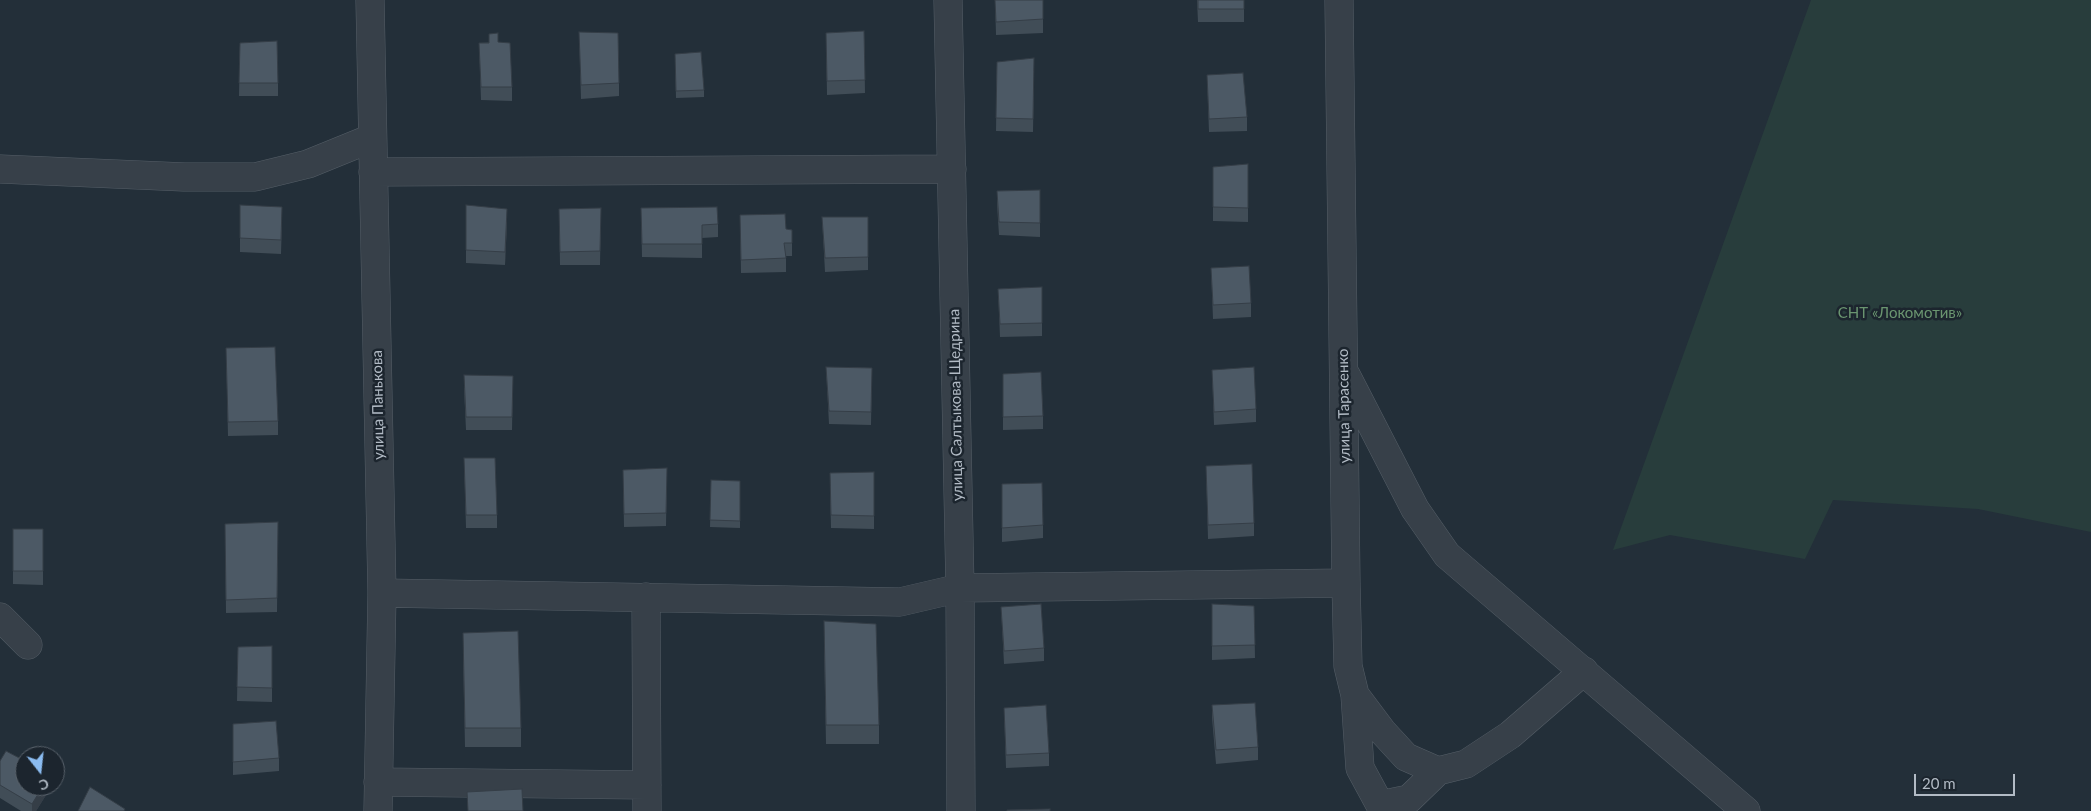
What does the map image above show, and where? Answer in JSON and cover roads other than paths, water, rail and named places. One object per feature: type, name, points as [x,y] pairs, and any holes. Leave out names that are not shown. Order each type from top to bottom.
[{"type":"street","name":"улица Панькова","points":[[370,0],[382,593],[378,811]]},
{"type":"street","name":"улица Салтыкова-Щедрина","points":[[948,0],[960,588],[961,811]]},
{"type":"street","name":"улица Тарасенко","points":[[1339,0],[1348,666],[1356,695],[1360,768],[1380,805],[1409,799],[1438,771]]},
{"type":"street","points":[[0,169],[184,177],[255,177],[308,164],[372,138]]},
{"type":"street","points":[[373,172],[952,169]]},
{"type":"street","points":[[1344,370],[1415,509],[1447,555],[1746,811]]},
{"type":"street","points":[[382,593],[900,602],[960,588],[1346,583]]},
{"type":"street","points":[[378,782],[647,798],[646,597]]},
{"type":"street","points":[[0,618],[28,645]]},
{"type":"street","points":[[1356,695],[1382,731],[1406,757],[1438,771],[1466,764],[1510,735],[1584,671]]},
{"type":"park label","name":"СНТ «Локомотив»","points":[[1900,313]]}]
